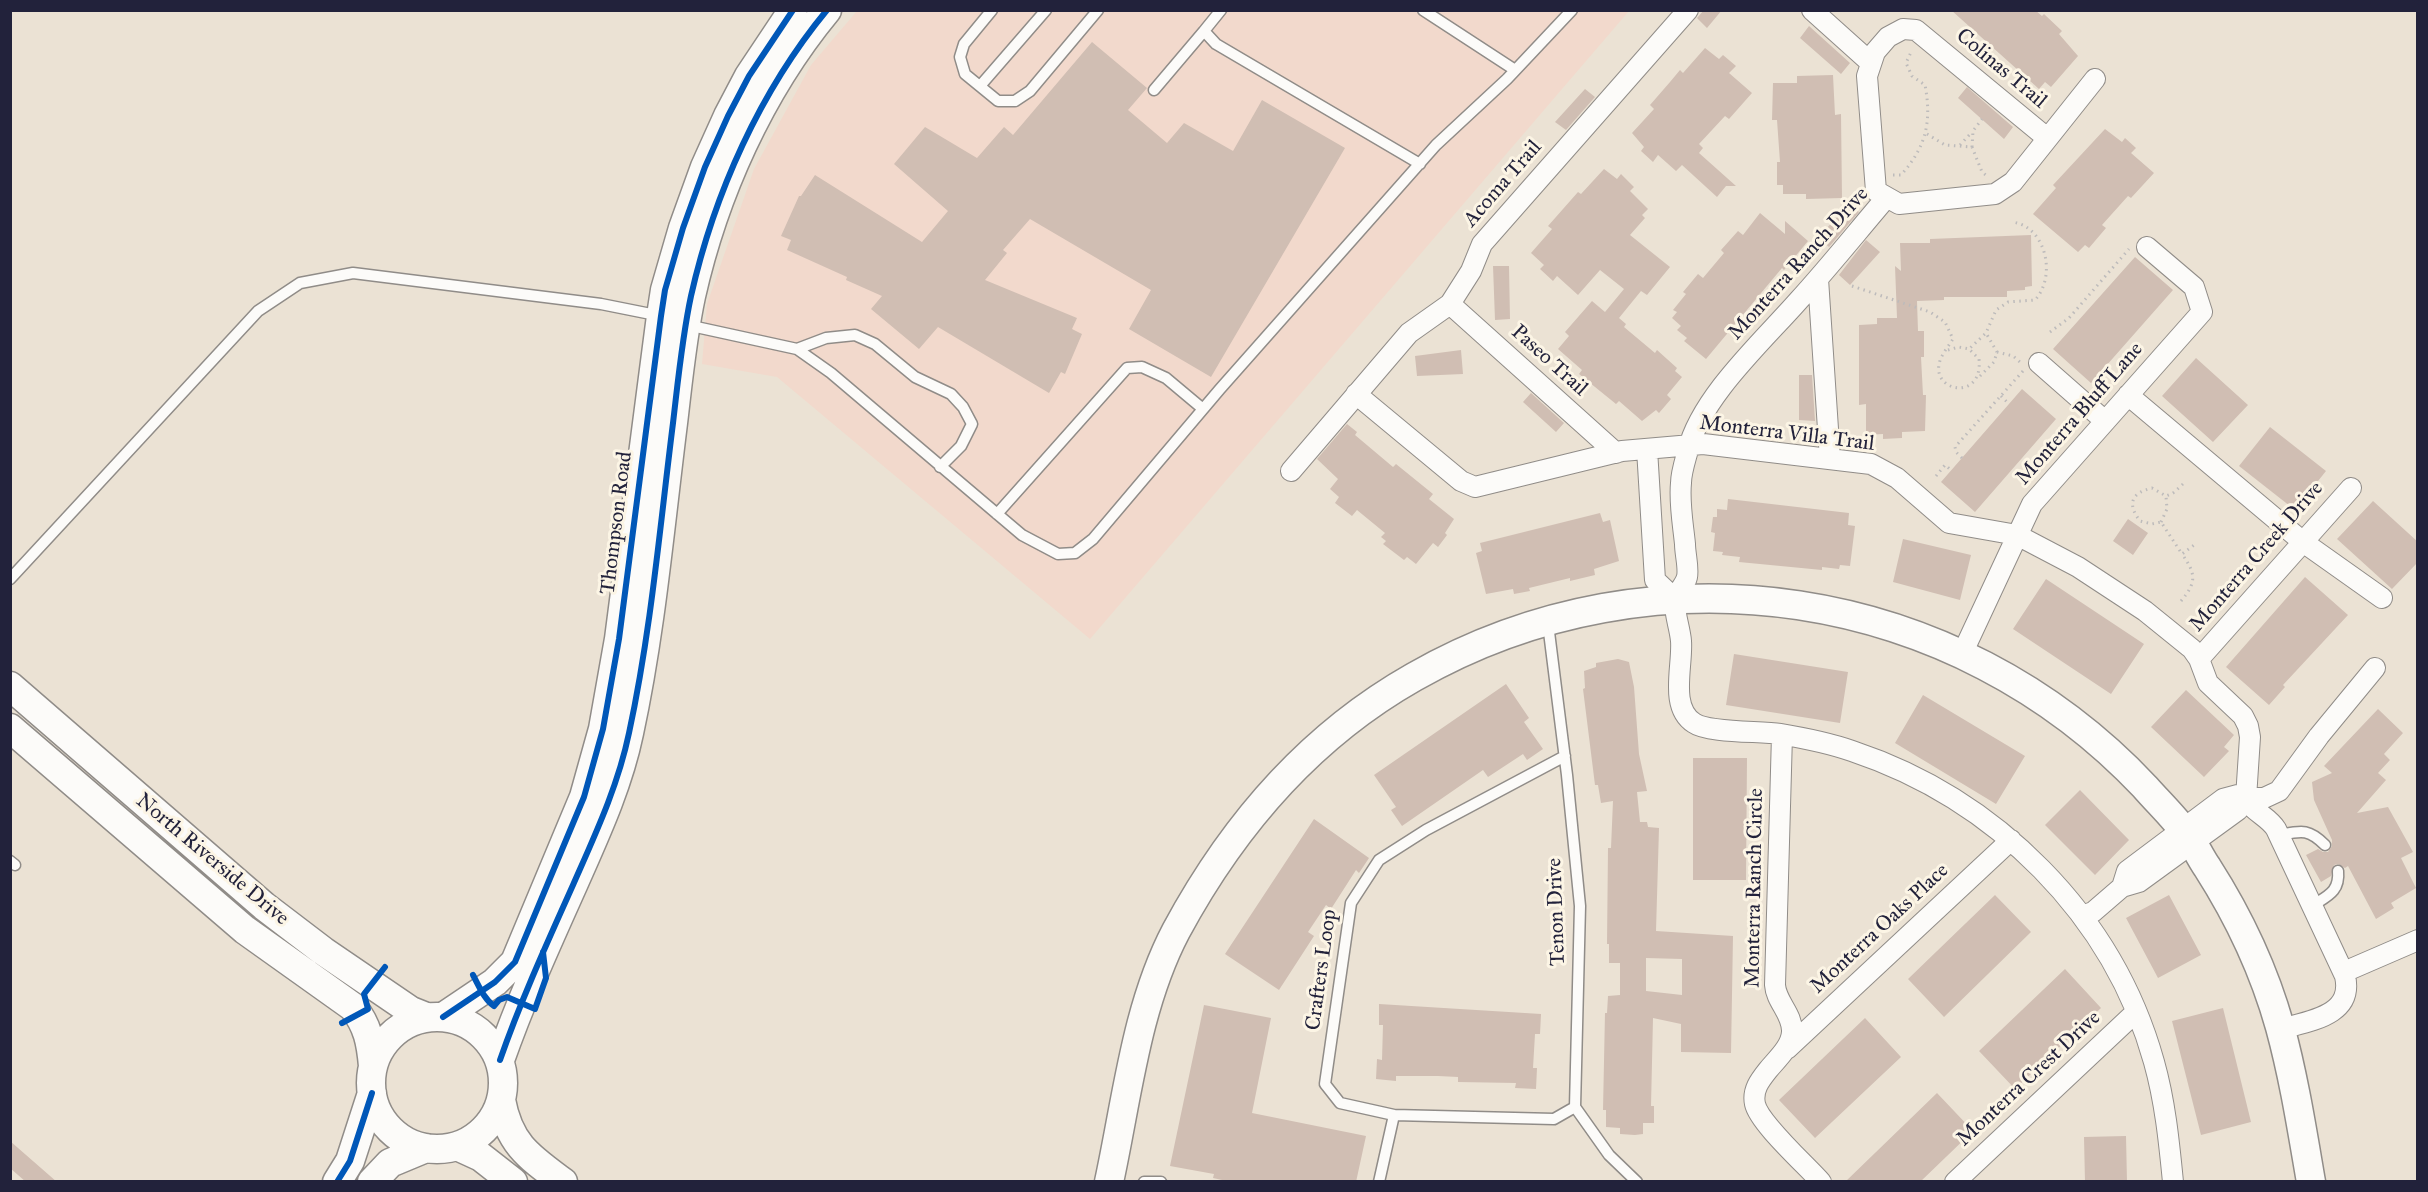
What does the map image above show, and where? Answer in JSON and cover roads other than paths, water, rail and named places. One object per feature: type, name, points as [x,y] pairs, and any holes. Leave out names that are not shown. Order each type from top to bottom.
[{"type":"street","name":"Thompson Road","points":[[434,1017],[495,982],[515,962],[629,735],[645,643],[674,321],[665,290],[683,228],[705,167],[749,76],[793,10]]},
{"type":"street","name":"Thompson Road","points":[[674,321],[691,296],[708,236],[729,177],[771,89],[806,36],[827,10]]},
{"type":"street","name":"Acoma Trail","points":[[1291,471],[1409,333],[1450,304],[1471,271],[1482,244],[1688,10]]},
{"type":"street","points":[[1812,10],[1871,63],[1867,76],[1876,192],[1886,198]]},
{"type":"street","name":"Colinas Trail","points":[[1871,63],[1875,52],[1888,37],[1903,29],[1916,30],[2047,138]]},
{"type":"street","name":"Monterra Ranch Drive","points":[[1675,599],[1687,578],[1680,483],[1689,445],[1699,420],[1728,380],[1886,198],[1899,204],[1995,194],[2013,182],[2095,79]]},
{"type":"street","name":"Monterra Bluff Lane","points":[[1962,654],[2036,499],[2202,312],[2194,287],[2140,246]]},
{"type":"street","points":[[1818,279],[1830,459]]},
{"type":"street","name":"Paseo Trail","points":[[1450,304],[1616,453]]},
{"type":"street","points":[[2029,365],[2105,421]]},
{"type":"street","name":"Monterra Villa Trail","points":[[1356,394],[1461,481],[1475,487],[1616,453],[1689,445],[1709,445],[1871,464],[1897,478],[1949,523],[2017,535],[2112,588],[2176,636],[2199,659],[2208,683],[2243,716],[2248,726],[2250,737],[2246,798]]},
{"type":"street","points":[[2128,395],[2303,542],[2382,598]]},
{"type":"street","points":[[1647,449],[1655,580],[1675,599],[1681,642],[1680,699],[1686,717],[1705,728],[1782,735],[1851,751],[1910,774],[1966,806],[2011,840],[2040,867],[2082,916],[2116,971],[2136,1012],[2161,1091],[2173,1182]]},
{"type":"street","name":"Monterra Creek Drive","points":[[2199,659],[2351,488]]},
{"type":"street","points":[[1650,500],[1682,498]]},
{"type":"street","points":[[1109,1182],[1137,1045],[1154,986],[1174,936],[1226,850],[1253,814],[1303,760],[1338,729],[1411,678],[1485,641],[1548,621],[1622,605],[1675,599],[1740,598],[1813,607],[1883,623],[1962,654],[2016,683],[2076,724],[2131,772],[2188,836],[2241,927],[2267,986],[2281,1029],[2311,1182]]},
{"type":"street","points":[[2082,916],[2093,912],[2122,887],[2127,871],[2188,836],[2223,799],[2238,795],[2246,798],[2264,798],[2283,787],[2319,735],[2374,668]]},
{"type":"street","name":"North Riverside Drive","points":[[10,686],[264,906],[322,951],[411,1011],[458,1020],[483,1035],[500,1060],[503,1080],[501,1100],[495,1116],[485,1129],[458,1146],[437,1149],[406,1142],[390,1129],[378,1113],[372,1080],[370,1038],[363,1020],[353,1007],[287,962],[236,923],[10,728]]},
{"type":"street","name":"Monterra Ranch Circle","points":[[1782,735],[1775,985],[1779,1001],[1789,1017],[1792,1030],[1790,1041],[1759,1081],[1755,1102],[1764,1120],[1821,1182]]},
{"type":"street","points":[[2246,798],[2253,809],[2271,822],[2279,835],[2344,972],[2346,982],[2346,992],[2342,1003],[2335,1011],[2325,1017],[2281,1029]]},
{"type":"street","name":"Thompson Road","points":[[500,1060],[596,801]]},
{"type":"street","name":"Monterra Oaks Place","points":[[1781,1053],[2011,840]]},
{"type":"street","points":[[2344,972],[2418,939]]},
{"type":"street","name":"Monterra Crest Drive","points":[[1955,1182],[2136,1012]]},
{"type":"street","points":[[337,1182],[350,1161],[380,1049],[392,1034],[408,1023],[434,1017]]},
{"type":"street","name":"North Riverside Drive","points":[[501,1100],[505,1122],[522,1149],[563,1182]]},
{"type":"street","points":[[458,1146],[481,1157],[513,1182]]},
{"type":"street","points":[[372,1182],[390,1163],[426,1148]]},
{"type":"lane","points":[[992,10],[964,44],[960,57],[965,74],[998,101],[1015,101],[1030,90],[1098,10]]},
{"type":"lane","points":[[980,86],[1046,10]]},
{"type":"lane","points":[[1154,90],[1221,10]]},
{"type":"lane","points":[[1424,10],[1515,70]]},
{"type":"lane","points":[[10,579],[258,311],[300,283],[352,273],[601,304],[797,349],[831,373],[1022,535],[1058,554],[1075,554],[1093,539],[1203,409],[1436,145],[1515,70],[1572,10]]},
{"type":"lane","points":[[1204,31],[1216,44],[1420,164]]},
{"type":"lane","points":[[797,349],[826,338],[855,335],[875,344],[915,377],[951,394],[963,407],[972,424],[961,446],[940,467]]},
{"type":"lane","points":[[997,514],[1127,368],[1142,367],[1166,378],[1203,409]]},
{"type":"lane","name":"Tenon Drive","points":[[1548,621],[1565,756],[1580,906],[1575,1107]]},
{"type":"lane","name":"Crafters Loop","points":[[1565,756],[1426,830],[1379,860],[1351,903],[1325,1084],[1340,1102],[1394,1115],[1554,1119],[1575,1107]]},
{"type":"lane","points":[[2279,835],[2297,831],[2314,834],[2325,845]]},
{"type":"lane","points":[[2312,906],[2334,891],[2339,882],[2338,871]]},
{"type":"lane","points":[[1575,1107],[1609,1155],[1637,1182]]},
{"type":"lane","points":[[1379,1182],[1394,1115]]},
{"type":"lane","points":[[1144,1182],[1161,1182]]}]
